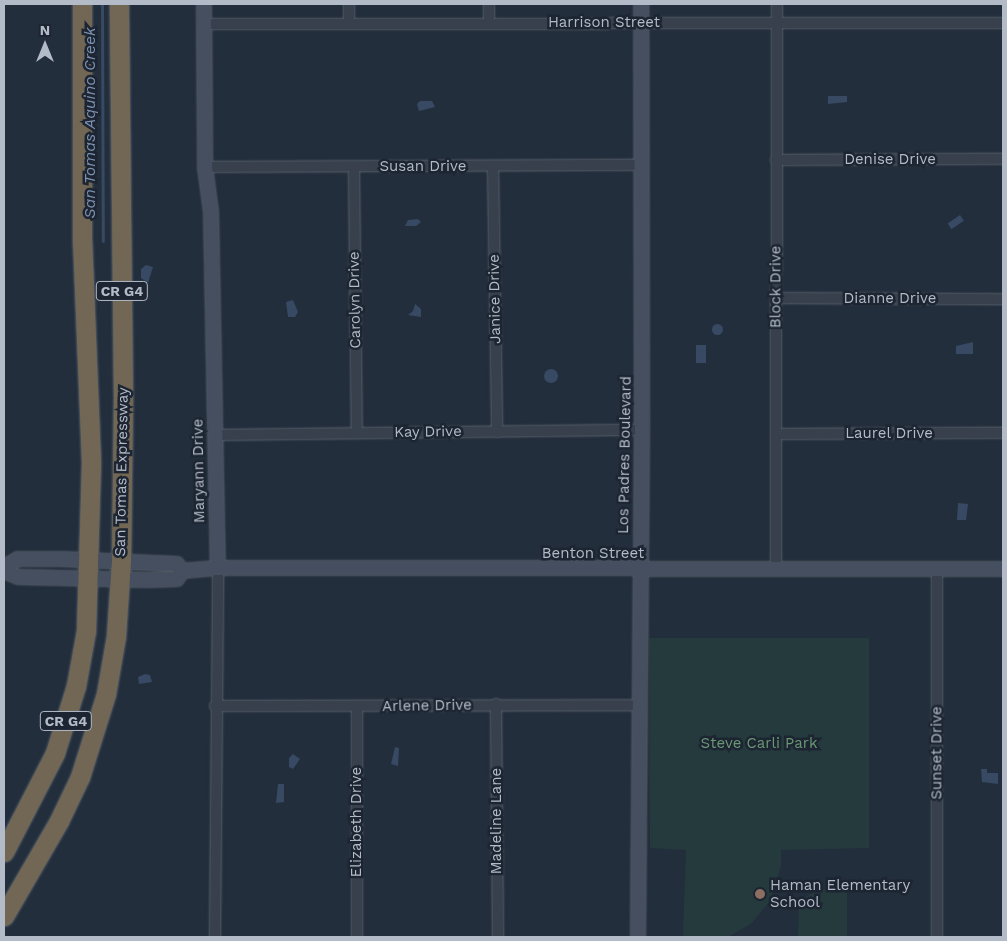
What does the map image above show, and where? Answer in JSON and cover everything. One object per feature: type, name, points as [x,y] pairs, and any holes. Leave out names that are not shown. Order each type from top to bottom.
[{"type":"highway","name":"San Tomas Expressway","points":[[4,852],[40,786],[65,723],[81,658],[90,569],[91,439],[82,241],[82,4]]},
{"type":"highway","name":"San Tomas Expressway","points":[[4,916],[59,821],[97,730],[116,636],[121,570],[123,388],[119,4]]},
{"type":"street","name":"Maryann Drive","points":[[204,4],[205,167],[211,212],[218,568],[215,706],[215,937]]},
{"type":"street","points":[[349,4],[349,24]]},
{"type":"street","points":[[489,4],[490,23]]},
{"type":"street","name":"Los Padres Boulevard","points":[[638,937],[642,430],[641,4]]},
{"type":"street","name":"Block Drive","points":[[776,570],[777,4]]},
{"type":"street","name":"Harrison Street","points":[[205,24],[1003,23]]},
{"type":"street","name":"Denise Drive","points":[[776,160],[1003,159]]},
{"type":"street","name":"Susan Drive","points":[[205,167],[641,165]]},
{"type":"street","name":"Janice Drive","points":[[493,166],[497,432]]},
{"type":"street","name":"Carolyn Drive","points":[[354,167],[357,433]]},
{"type":"street","name":"Dianne Drive","points":[[777,298],[1003,299]]},
{"type":"street","name":"Kay Drive","points":[[214,435],[642,430]]},
{"type":"street","name":"Laurel Drive","points":[[776,434],[1003,433]]},
{"type":"street","name":"Benton Street","points":[[4,569],[18,577],[90,569],[121,570],[177,579],[182,571],[218,568],[640,570],[1003,568]]},
{"type":"street","name":"Sunset Drive","points":[[937,569],[937,937]]},
{"type":"street","name":"Madeline Lane","points":[[496,704],[498,937]]},
{"type":"street","name":"Arlene Drive","points":[[215,706],[639,705]]},
{"type":"street","name":"Elizabeth Drive","points":[[357,707],[357,937]]},
{"type":"green space","name":"Steve Carli Park","points":[[649,638],[869,638],[869,848],[781,850],[781,866],[770,901],[752,923],[728,937],[683,937],[686,850],[650,848]]},
{"type":"green space","points":[[847,889],[847,937],[798,937],[799,904],[804,898],[817,890]]},
{"type":"water","points":[[828,96],[847,96],[847,102],[828,104]]},
{"type":"water","points":[[420,101],[432,101],[435,107],[419,111],[417,104]]},
{"type":"water","points":[[960,215],[964,221],[951,229],[948,223]]},
{"type":"water","points":[[418,219],[421,222],[416,226],[405,226],[408,220]]},
{"type":"water","points":[[146,265],[153,267],[148,283],[141,278],[141,269]]},
{"type":"water","points":[[293,300],[298,312],[295,317],[288,317],[286,302]]},
{"type":"water","points":[[415,304],[421,309],[421,317],[408,315],[413,311]]},
{"type":"water","points":[[715,324],[719,324],[722,329],[721,333],[715,334],[712,331],[712,327]]},
{"type":"water","points":[[973,342],[973,354],[956,354],[956,346]]},
{"type":"water","points":[[696,345],[706,345],[706,363],[696,363]]},
{"type":"water","points":[[551,369],[556,371],[558,376],[556,381],[551,383],[546,381],[544,376],[546,371]]},
{"type":"water","points":[[958,503],[968,504],[966,520],[957,520]]},
{"type":"water","points":[[145,674],[150,675],[152,682],[139,684],[138,677]]},
{"type":"water","points":[[395,747],[399,748],[398,766],[391,764]]},
{"type":"water","points":[[293,754],[300,759],[293,769],[289,767],[289,758]]},
{"type":"water","points":[[981,769],[987,769],[987,773],[998,773],[998,784],[982,782]]},
{"type":"water","points":[[278,784],[284,784],[284,802],[276,803]]},
{"type":"waterway","name":"San Tomas Aquino Creek","points":[[102,4],[103,241]]},
{"type":"place","name":"Haman Elementary School","points":[[760,894]]}]
